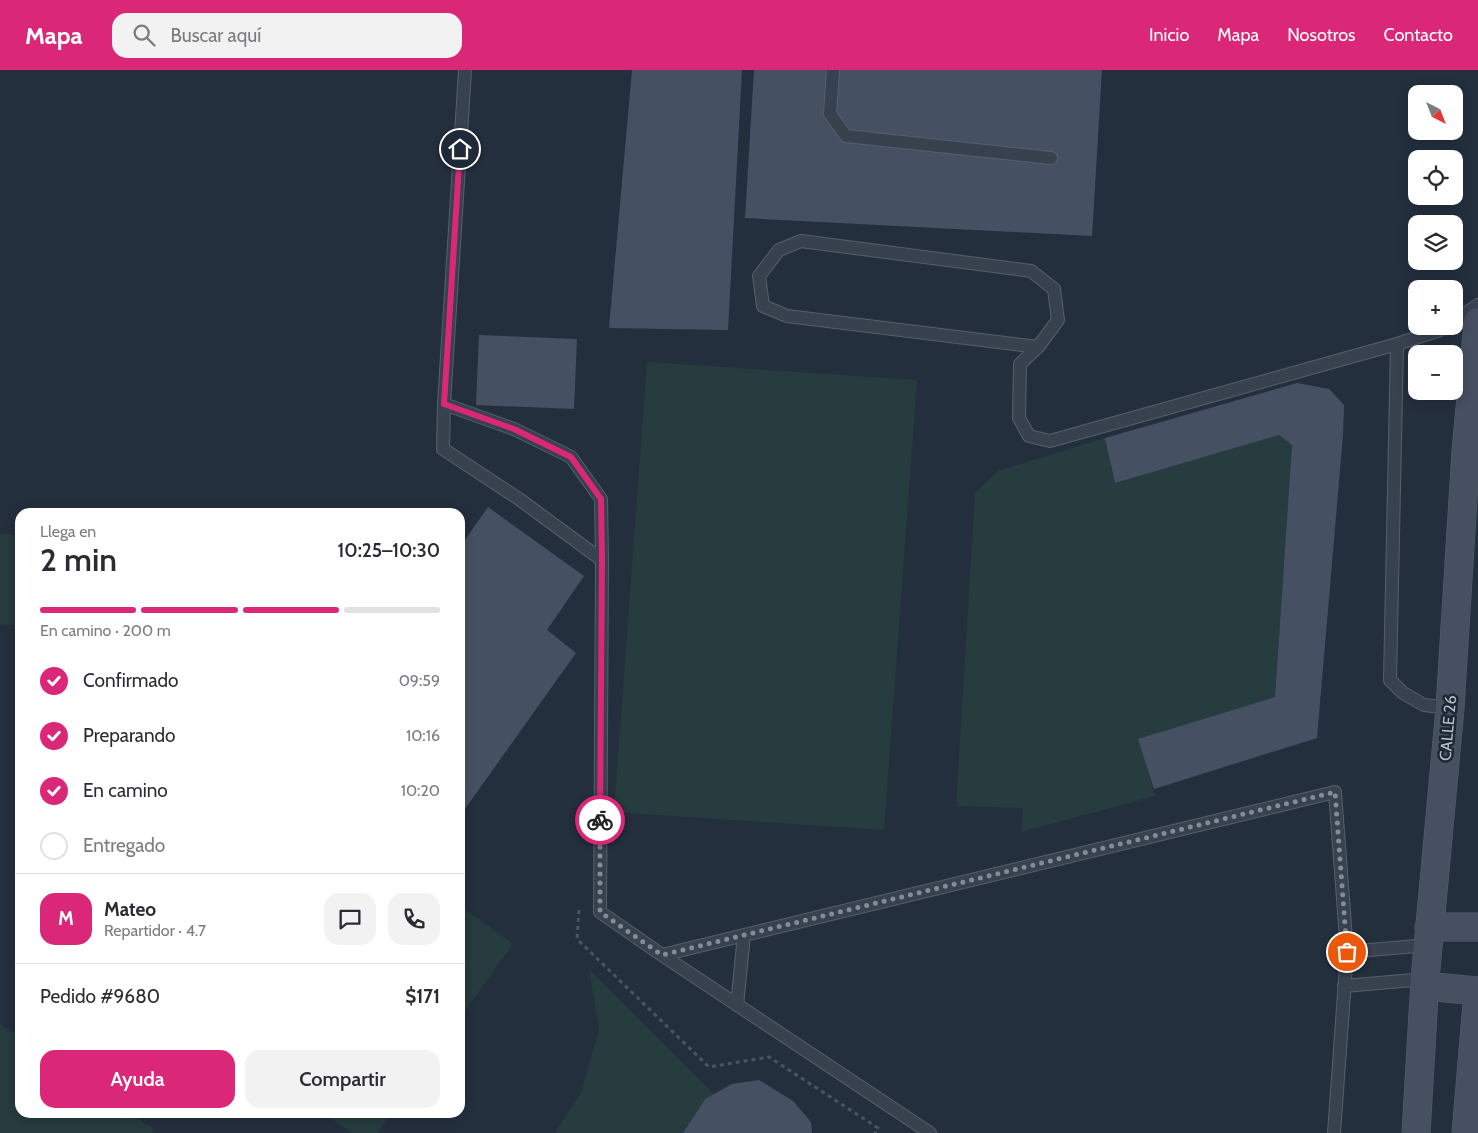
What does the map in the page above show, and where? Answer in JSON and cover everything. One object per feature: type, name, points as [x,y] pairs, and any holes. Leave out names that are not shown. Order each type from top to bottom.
[{"type":"main road","name":"CALLE 26","points":[[1416,1133],[1425,982],[1450,708],[1466,451],[1478,322]]},
{"type":"main road","points":[[1429,936],[1478,927]]},
{"type":"main road","points":[[1425,982],[1478,991],[1466,1133]]},
{"type":"lane","points":[[465,70],[444,404],[443,449],[519,499],[602,560]]},
{"type":"lane","points":[[833,70],[830,114],[846,136],[1052,158]]},
{"type":"lane","points":[[1038,347],[786,316],[763,306],[759,276],[779,250],[801,241],[1031,271],[1054,289],[1058,320],[1038,347],[1020,364],[1019,418],[1029,436],[1050,442],[1425,335]]},
{"type":"lane","points":[[1463,315],[1478,305]]},
{"type":"lane","points":[[1397,344],[1390,680],[1403,693],[1424,705],[1450,708]]},
{"type":"lane","points":[[444,404],[514,429],[571,457],[601,499],[600,912],[930,1133]]},
{"type":"lane","points":[[662,955],[1335,792],[1347,952],[1334,1133]]},
{"type":"lane","points":[[737,1005],[744,935]]},
{"type":"lane","points":[[1347,952],[1429,936]]},
{"type":"lane","points":[[1344,986],[1425,982]]},
{"type":"path","points":[[577,939],[709,1067],[768,1058],[878,1128],[875,1133]]},
{"type":"green space","points":[[647,362],[917,380],[884,830],[614,812]]},
{"type":"green space","points":[[1279,435],[1292,445],[1275,697],[1139,739],[1155,796],[1021,832],[1023,808],[956,806],[975,493],[998,471],[1105,438],[1115,483]]},
{"type":"green space","points":[[0,533],[15,535],[15,626],[0,624]]},
{"type":"green space","points":[[465,910],[513,944],[465,1011]]},
{"type":"green space","points":[[589,969],[714,1094],[705,1099],[683,1133],[555,1133],[581,1093],[599,1030]]},
{"type":"green space","points":[[0,1024],[15,1034],[15,1118],[138,1118],[154,1129],[151,1133],[0,1133]]},
{"type":"green space","points":[[330,1118],[388,1118],[377,1133],[352,1133]]},
{"type":"building","points":[[632,70],[742,70],[728,330],[609,328]]},
{"type":"building","points":[[754,70],[1102,70],[1092,236],[745,218]]},
{"type":"building","points":[[479,335],[577,339],[574,409],[476,405]]},
{"type":"building","points":[[1297,383],[1329,389],[1344,405],[1317,738],[1154,789],[1138,739],[1275,697],[1292,445],[1279,435],[1115,483],[1105,438]]},
{"type":"building","points":[[488,507],[584,576],[547,630],[576,653],[465,809],[465,540]]},
{"type":"building","points":[[759,1080],[793,1101],[811,1122],[812,1133],[683,1133],[705,1099],[732,1084]]},
{"type":"way so far","points":[[600,820],[600,912],[662,955],[1335,792],[1347,952]]},
{"type":"route","points":[[460,149],[444,404],[514,429],[571,457],[601,499],[600,820]]}]
